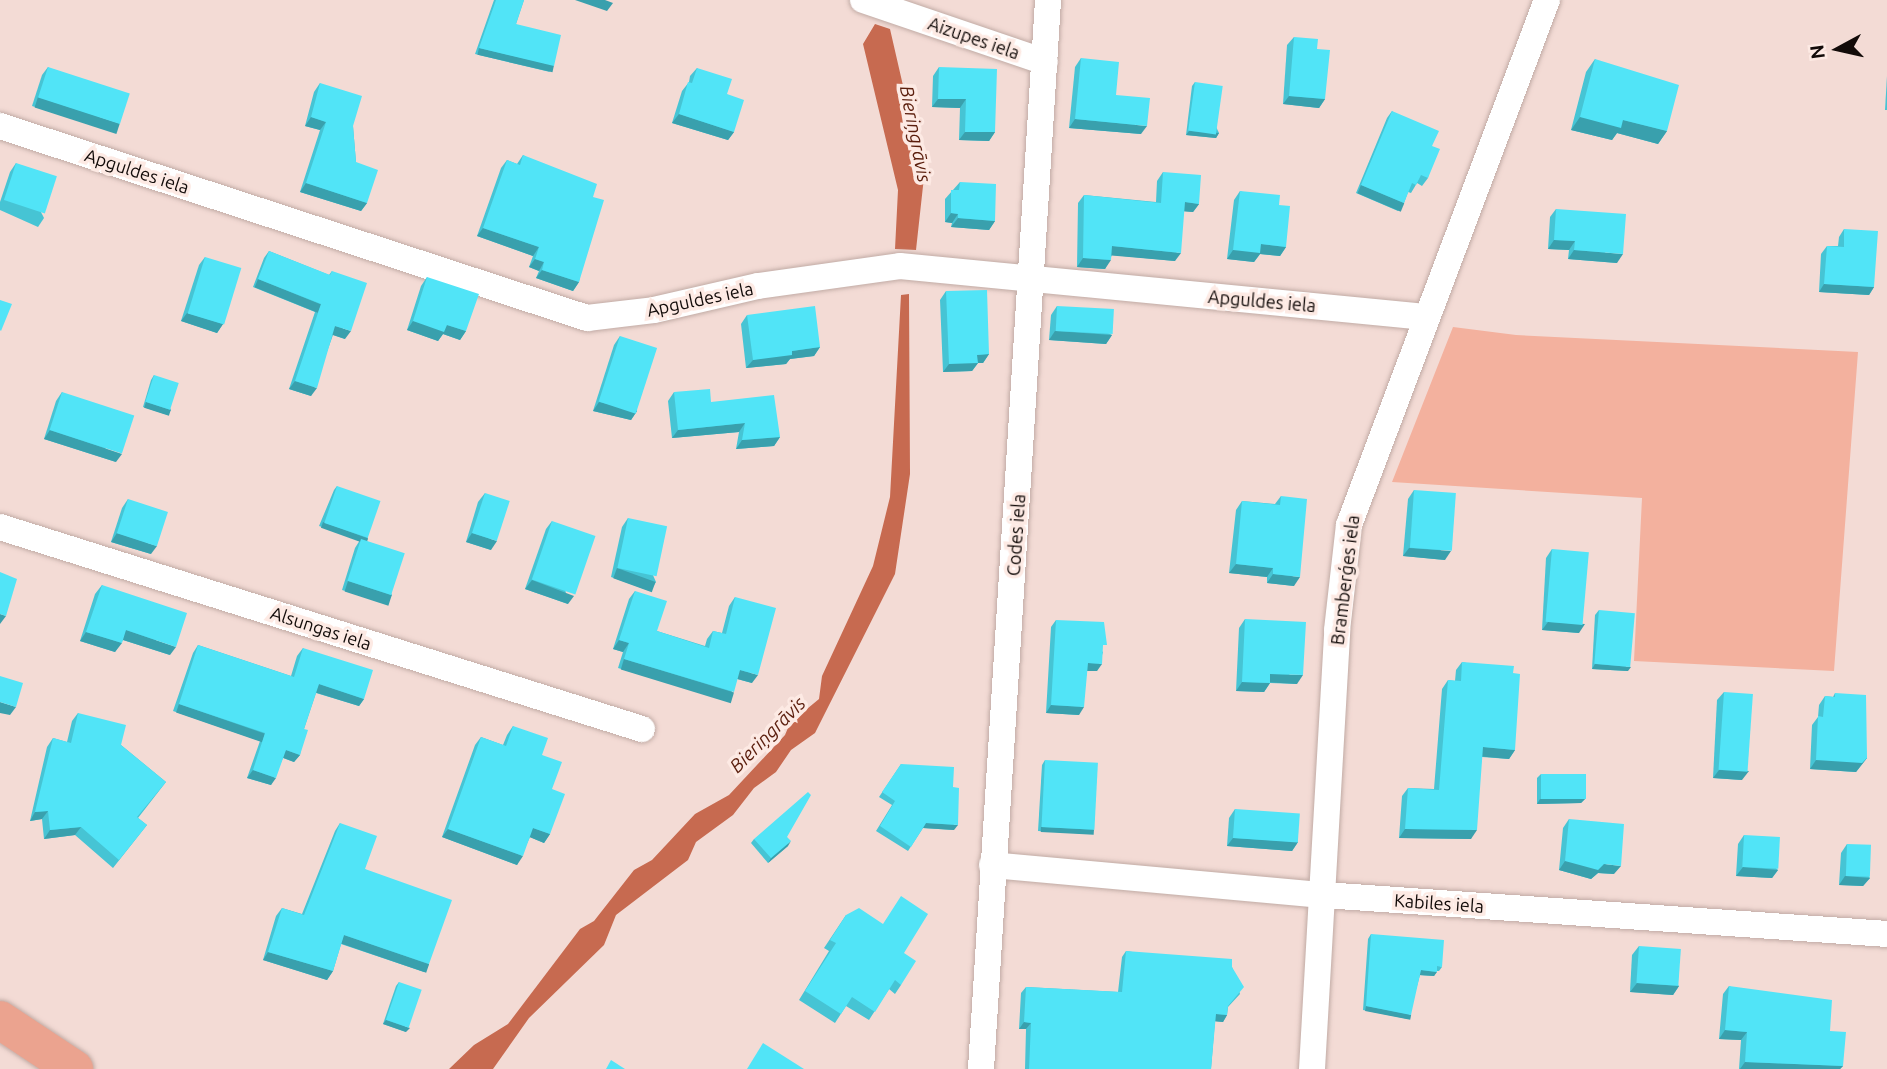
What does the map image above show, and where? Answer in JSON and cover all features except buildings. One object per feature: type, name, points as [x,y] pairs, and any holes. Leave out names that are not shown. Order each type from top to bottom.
[{"type":"main road","points":[[0,1020],[74,1069]]},
{"type":"street","name":"Aizupes iela","points":[[863,0],[1045,62]]},
{"type":"street","name":"Codes iela","points":[[981,1069],[992,865],[1034,279],[1048,0]]},
{"type":"street","name":"Bramberģes iela","points":[[1312,1069],[1337,630],[1349,525],[1547,0]]},
{"type":"street","name":"Apguldes iela","points":[[0,126],[587,318],[654,310],[758,286],[900,266],[1426,317]]},
{"type":"street","name":"Alsungas iela","points":[[0,527],[642,729]]},
{"type":"street","name":"Kabiles iela","points":[[992,865],[1324,895],[1887,934]]},
{"type":"shaded area","points":[[875,24],[890,29],[924,177],[916,250],[895,249],[898,190],[863,44]]},
{"type":"shaded area","points":[[909,294],[910,474],[895,574],[815,733],[791,750],[776,772],[754,788],[733,815],[696,842],[688,860],[616,915],[604,945],[529,1018],[493,1069],[449,1069],[474,1045],[508,1024],[580,929],[594,921],[634,870],[652,860],[695,814],[729,795],[785,735],[790,723],[819,699],[822,676],[873,566],[890,497],[901,295]]},
{"type":"shaded area","points":[[1453,327],[1516,335],[1858,352],[1834,671],[1634,661],[1642,498],[1392,482]]},
{"type":"water label","name":"Bieriņgrāvis","points":[[915,134]]},
{"type":"water label","name":"Bieriņgrāvis","points":[[768,735]]}]
